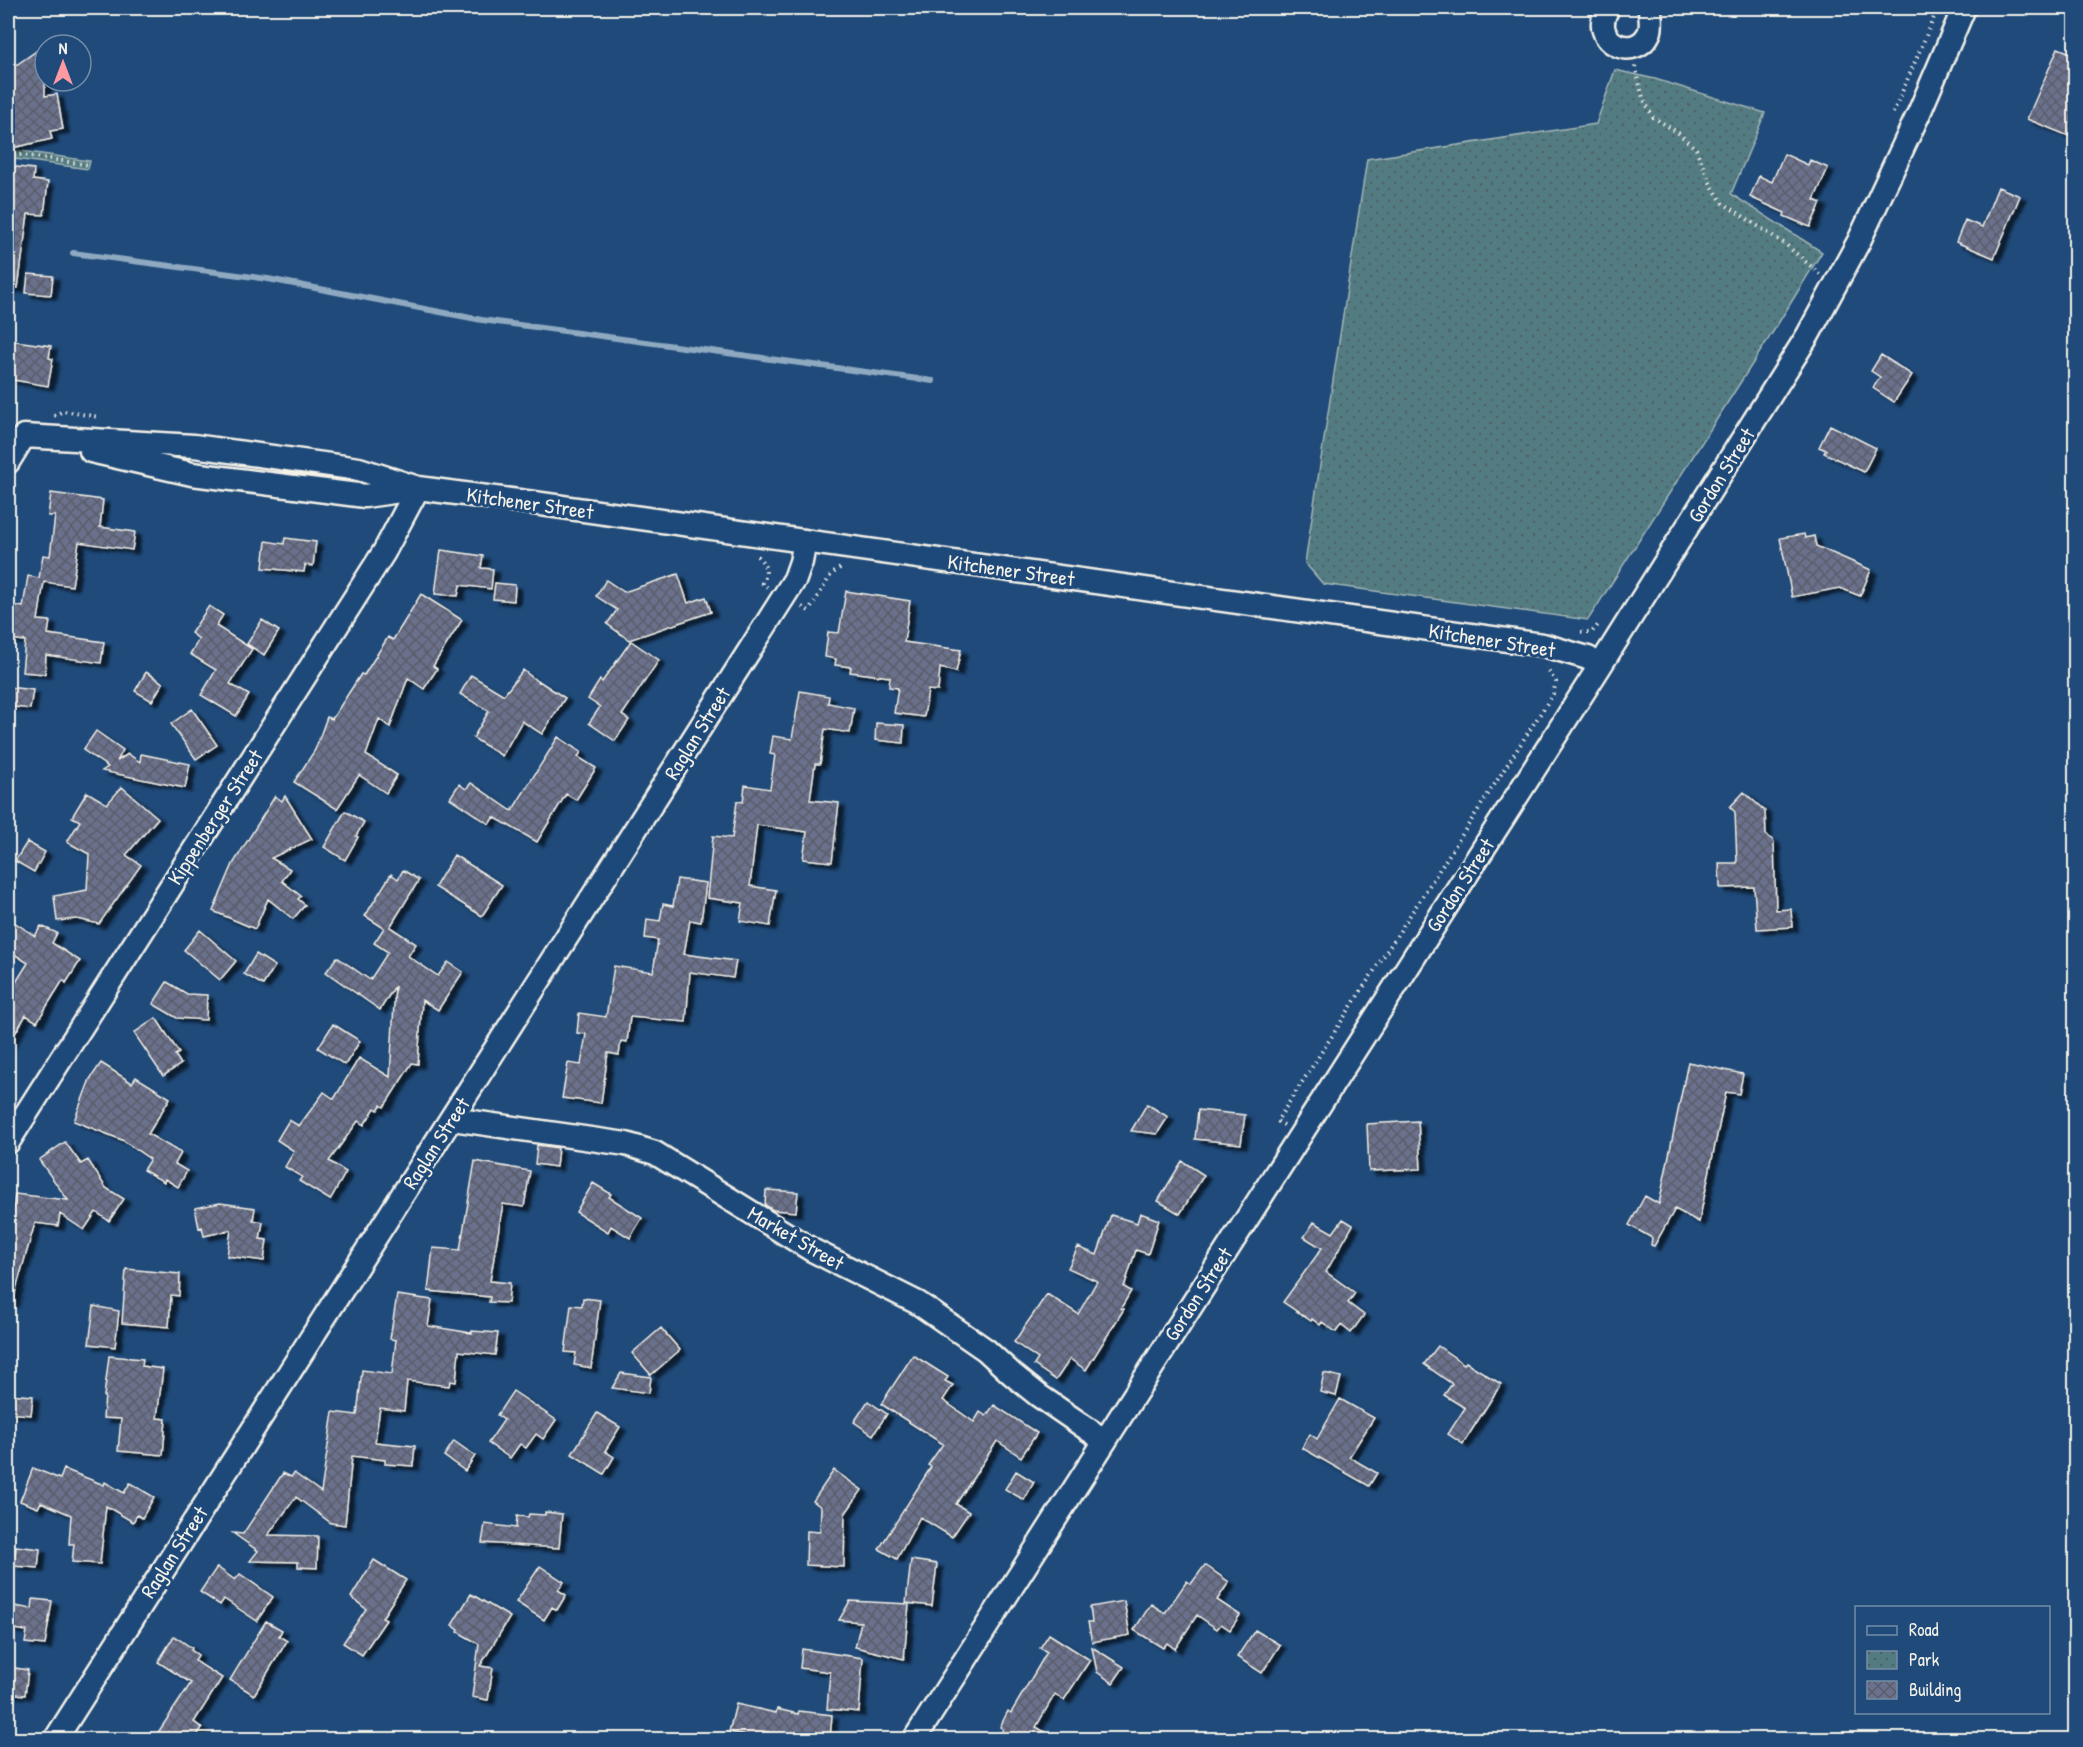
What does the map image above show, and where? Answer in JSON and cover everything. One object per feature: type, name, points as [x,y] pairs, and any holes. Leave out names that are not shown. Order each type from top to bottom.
[{"type":"street","points":[[1608,8],[1602,16],[1602,29],[1608,40],[1619,47],[1632,47],[1644,41],[1650,30],[1650,8]]},
{"type":"street","name":"Gordon Street","points":[[914,1740],[1808,336],[1859,241],[1919,113],[1964,8]]},
{"type":"street","points":[[8,462],[16,435]]},
{"type":"street","name":"Kitchener Street","points":[[16,435],[192,474],[365,496],[418,488],[1543,645],[1588,658],[1600,666]]},
{"type":"street","name":"Kippenberger Street","points":[[8,1143],[384,552],[418,488]]},
{"type":"street","name":"Raglan Street","points":[[55,1740],[795,579],[805,541]]},
{"type":"street","name":"Market Street","points":[[452,1119],[626,1144],[655,1153],[812,1250],[918,1303],[986,1350],[1038,1395],[1105,1441]]},
{"type":"path","points":[[1889,122],[1938,8]]},
{"type":"path","points":[[1632,47],[1642,98],[1653,117],[1677,132],[1696,149],[1711,185],[1724,203],[1785,244],[1820,274]]},
{"type":"path","points":[[8,153],[90,165]]},
{"type":"path","points":[[1815,282],[1825,266]]},
{"type":"path","points":[[1574,631],[1592,632],[1603,617]]},
{"type":"path","points":[[1300,1136],[1276,1121],[1553,694],[1556,682],[1544,666]]},
{"type":"green space","points":[[1615,70],[1655,79],[1765,113],[1731,194],[1822,252],[1588,620],[1323,584],[1305,563],[1367,159],[1596,124]]},
{"type":"green space","points":[[8,149],[90,161],[88,169],[8,158]]},
{"type":"building","points":[[2058,48],[2076,55],[2076,65],[2070,79],[2076,82],[2076,139],[2027,119]]},
{"type":"building","points":[[33,53],[33,93],[45,93],[45,96],[57,94],[63,129],[50,131],[52,139],[8,149],[8,71]]},
{"type":"building","points":[[1784,154],[1808,165],[1810,160],[1828,168],[1814,200],[1821,203],[1810,227],[1750,197],[1759,176],[1772,182]]},
{"type":"building","points":[[8,166],[34,169],[33,180],[48,182],[44,215],[28,214],[18,288],[8,288]]},
{"type":"building","points":[[1998,187],[2020,196],[1994,258],[1956,242],[1965,220],[1982,227]]},
{"type":"building","points":[[28,274],[53,276],[51,295],[26,293]]},
{"type":"building","points":[[8,340],[51,346],[49,358],[53,359],[48,386],[8,379]]},
{"type":"building","points":[[1881,355],[1912,375],[1894,402],[1873,388],[1880,377],[1871,371]]},
{"type":"building","points":[[1830,425],[1876,448],[1864,472],[1824,453],[1826,450],[1819,447]]},
{"type":"building","points":[[51,493],[103,500],[100,527],[135,532],[132,550],[79,542],[72,586],[44,582],[38,620],[50,621],[48,634],[104,642],[101,663],[46,655],[45,674],[22,672],[25,641],[8,639],[8,605],[23,607],[28,576],[39,578],[43,555],[50,556],[55,516],[48,516]]},
{"type":"building","points":[[1804,534],[1805,538],[1814,536],[1816,546],[1871,570],[1860,596],[1840,588],[1792,597],[1780,538]]},
{"type":"building","points":[[285,538],[316,542],[313,566],[305,565],[304,572],[263,568],[266,541],[284,544]]},
{"type":"building","points":[[441,550],[483,556],[481,568],[493,569],[491,589],[460,585],[458,596],[435,594]]},
{"type":"building","points":[[678,574],[688,603],[706,597],[711,612],[629,640],[607,624],[617,610],[596,596],[606,580],[624,592]]},
{"type":"building","points":[[495,583],[515,585],[514,601],[493,599]]},
{"type":"building","points":[[846,591],[910,601],[904,642],[961,650],[956,672],[940,668],[938,691],[928,690],[924,717],[894,713],[898,688],[889,687],[890,677],[850,672],[851,667],[835,665],[836,659],[825,657],[828,632],[839,633]]},
{"type":"building","points":[[421,594],[462,620],[433,666],[437,669],[424,689],[408,678],[390,727],[379,719],[366,755],[397,775],[386,793],[359,775],[337,809],[294,782],[315,750],[327,717],[332,719],[388,637],[393,640]]},
{"type":"building","points":[[209,606],[223,615],[216,626],[252,649],[230,684],[249,695],[236,716],[201,695],[216,670],[190,654],[199,639],[191,633]]},
{"type":"building","points":[[262,620],[279,631],[264,655],[247,644]]},
{"type":"building","points":[[631,641],[659,660],[622,715],[629,720],[615,741],[589,723],[600,707],[588,699]]},
{"type":"building","points":[[523,670],[565,698],[542,734],[522,721],[502,756],[473,738],[489,711],[460,694],[471,675],[504,695]]},
{"type":"building","points":[[146,672],[163,683],[152,701],[135,691]]},
{"type":"building","points":[[8,687],[33,690],[30,709],[8,706]]},
{"type":"building","points":[[800,691],[829,696],[828,703],[854,708],[850,733],[825,729],[820,764],[815,764],[810,800],[839,803],[832,862],[803,859],[807,832],[757,825],[750,886],[776,890],[770,926],[740,921],[743,903],[707,898],[713,836],[732,838],[737,801],[743,802],[745,785],[770,789],[775,755],[770,754],[773,736],[792,739]]},
{"type":"building","points":[[192,709],[217,745],[196,759],[171,724]]},
{"type":"building","points":[[876,723],[904,725],[903,743],[875,740]]},
{"type":"building","points":[[96,731],[123,750],[117,761],[128,754],[140,762],[141,754],[190,764],[185,788],[102,771],[108,767],[83,750]]},
{"type":"building","points":[[558,737],[581,752],[578,757],[596,768],[576,800],[566,794],[537,842],[494,817],[489,824],[450,798],[459,784],[466,789],[471,783],[512,811]]},
{"type":"building","points":[[122,787],[158,818],[126,855],[141,865],[99,924],[77,919],[57,921],[54,896],[87,890],[89,854],[67,842],[80,821],[72,817],[87,792],[107,804]]},
{"type":"building","points":[[1744,792],[1765,811],[1766,835],[1773,840],[1774,844],[1776,910],[1791,909],[1792,927],[1757,929],[1754,887],[1720,888],[1719,863],[1737,863],[1735,812],[1730,807]]},
{"type":"building","points":[[275,796],[282,801],[285,796],[312,839],[271,858],[290,869],[282,881],[301,896],[298,899],[305,905],[293,919],[268,899],[255,929],[213,911],[233,864]]},
{"type":"building","points":[[345,811],[364,822],[345,860],[324,847]]},
{"type":"building","points":[[27,842],[45,852],[34,872],[15,861]]},
{"type":"building","points":[[454,855],[502,885],[482,916],[435,887]]},
{"type":"building","points":[[403,870],[419,880],[390,927],[416,944],[408,956],[438,976],[448,962],[463,972],[438,1010],[422,1000],[418,1064],[412,1063],[384,1107],[381,1105],[378,1110],[375,1108],[364,1125],[358,1121],[329,1161],[346,1172],[330,1200],[299,1181],[302,1177],[285,1167],[294,1151],[277,1140],[289,1120],[299,1126],[324,1092],[334,1099],[359,1058],[390,1077],[395,986],[380,1010],[326,972],[337,957],[370,980],[388,952],[374,943],[384,928],[365,916],[391,874],[398,879]]},
{"type":"building","points":[[677,879],[706,883],[701,922],[690,920],[684,954],[736,961],[733,978],[690,972],[686,1022],[630,1017],[627,1042],[621,1041],[619,1055],[608,1053],[601,1103],[562,1098],[568,1063],[581,1065],[586,1034],[577,1033],[579,1013],[606,1017],[614,966],[653,972],[658,940],[645,938],[647,919],[660,921],[663,904],[673,906]]},
{"type":"building","points":[[8,918],[35,936],[41,926],[57,933],[52,943],[80,961],[66,983],[63,980],[37,1022],[26,1015],[8,1045],[8,995],[28,963],[8,950]]},
{"type":"building","points":[[200,930],[236,961],[220,980],[184,950]]},
{"type":"building","points":[[256,954],[275,966],[263,985],[244,974]]},
{"type":"building","points":[[167,982],[187,994],[207,995],[206,1020],[177,1018],[153,1004]]},
{"type":"building","points":[[156,1018],[179,1053],[175,1055],[181,1064],[163,1076],[134,1033]]},
{"type":"building","points":[[333,1024],[360,1041],[345,1065],[318,1048]]},
{"type":"building","points":[[1688,1062],[1743,1074],[1739,1094],[1726,1092],[1699,1222],[1675,1209],[1654,1246],[1651,1245],[1652,1238],[1629,1225],[1645,1196],[1659,1204]]},
{"type":"building","points":[[101,1063],[132,1083],[136,1077],[170,1098],[148,1134],[181,1153],[175,1164],[187,1171],[178,1187],[143,1170],[150,1159],[122,1140],[74,1121],[90,1079]]},
{"type":"building","points":[[1147,1104],[1168,1117],[1157,1134],[1131,1131]]},
{"type":"building","points":[[1198,1110],[1245,1115],[1241,1144],[1195,1139]]},
{"type":"building","points":[[1418,1121],[1421,1169],[1369,1171],[1367,1124]]},
{"type":"building","points":[[65,1142],[81,1164],[88,1160],[106,1188],[124,1199],[109,1221],[96,1212],[84,1230],[60,1214],[58,1226],[35,1223],[12,1303],[8,1302],[8,1244],[15,1194],[68,1200],[39,1160]]},
{"type":"building","points":[[537,1145],[558,1148],[556,1167],[535,1164]]},
{"type":"building","points":[[475,1161],[530,1171],[524,1207],[503,1204],[490,1281],[510,1283],[508,1303],[489,1302],[490,1297],[428,1291],[433,1248],[460,1250]]},
{"type":"building","points":[[1182,1161],[1204,1175],[1180,1214],[1158,1201]]},
{"type":"building","points":[[593,1183],[611,1194],[609,1197],[642,1218],[630,1238],[611,1226],[608,1232],[576,1212]]},
{"type":"building","points":[[766,1190],[798,1192],[796,1212],[773,1210],[765,1205]]},
{"type":"building","points":[[220,1203],[255,1208],[253,1220],[263,1222],[260,1239],[267,1240],[264,1261],[227,1256],[231,1230],[204,1236],[202,1227],[199,1228],[195,1208]]},
{"type":"building","points":[[1140,1213],[1159,1220],[1148,1254],[1136,1250],[1124,1287],[1131,1291],[1121,1308],[1124,1309],[1086,1370],[1070,1359],[1056,1380],[1034,1365],[1038,1359],[1014,1342],[1047,1294],[1078,1314],[1097,1281],[1068,1268],[1078,1247],[1097,1255],[1111,1215],[1137,1223]]},
{"type":"building","points":[[1343,1219],[1353,1225],[1326,1272],[1355,1293],[1348,1303],[1364,1315],[1351,1333],[1341,1325],[1336,1332],[1322,1322],[1320,1325],[1312,1319],[1311,1321],[1283,1302],[1322,1248],[1304,1237],[1314,1222],[1333,1233]]},
{"type":"building","points":[[126,1269],[180,1274],[179,1296],[171,1295],[169,1327],[122,1323]]},
{"type":"building","points":[[397,1295],[432,1300],[428,1326],[472,1333],[472,1331],[498,1333],[495,1355],[459,1351],[456,1382],[450,1381],[449,1386],[407,1381],[404,1411],[380,1408],[375,1442],[415,1446],[413,1466],[385,1464],[385,1460],[352,1456],[345,1525],[331,1523],[296,1497],[268,1535],[318,1536],[317,1568],[298,1567],[298,1562],[250,1561],[258,1551],[233,1533],[243,1534],[283,1473],[291,1477],[294,1473],[321,1492],[333,1412],[357,1415],[362,1370],[392,1374],[396,1340],[390,1339]]},
{"type":"building","points":[[583,1298],[600,1300],[591,1368],[574,1365],[576,1353],[565,1352],[571,1305],[582,1306]]},
{"type":"building","points":[[94,1306],[119,1311],[115,1347],[89,1344]]},
{"type":"building","points":[[661,1328],[680,1350],[651,1375],[632,1353]]},
{"type":"building","points":[[1438,1346],[1464,1364],[1466,1362],[1501,1384],[1463,1444],[1448,1434],[1465,1408],[1444,1395],[1452,1384],[1424,1364]]},
{"type":"building","points":[[913,1355],[948,1377],[945,1381],[953,1385],[943,1400],[974,1422],[980,1412],[986,1416],[994,1405],[1037,1433],[1021,1457],[997,1441],[956,1504],[969,1512],[952,1537],[920,1517],[897,1559],[879,1549],[931,1467],[928,1465],[943,1444],[881,1404]]},
{"type":"building","points":[[109,1356],[143,1359],[142,1366],[163,1369],[157,1418],[166,1419],[163,1455],[118,1451],[121,1419],[103,1418]]},
{"type":"building","points":[[621,1373],[651,1377],[649,1393],[612,1388]]},
{"type":"building","points":[[1324,1373],[1341,1377],[1336,1396],[1320,1392]]},
{"type":"building","points":[[513,1391],[556,1420],[543,1439],[536,1434],[526,1448],[520,1444],[510,1458],[488,1443],[504,1420],[497,1415]]},
{"type":"building","points":[[8,1394],[33,1396],[31,1415],[8,1413]]},
{"type":"building","points":[[1340,1399],[1374,1418],[1349,1457],[1377,1473],[1369,1486],[1302,1448],[1310,1434],[1317,1439]]},
{"type":"building","points":[[868,1401],[887,1414],[873,1435],[854,1422]]},
{"type":"building","points":[[597,1413],[620,1427],[605,1451],[614,1457],[604,1474],[572,1454]]},
{"type":"building","points":[[454,1441],[475,1456],[465,1471],[444,1456]]},
{"type":"building","points":[[33,1468],[60,1479],[64,1469],[104,1485],[105,1482],[124,1493],[130,1483],[154,1497],[142,1518],[137,1515],[133,1522],[106,1506],[100,1564],[72,1562],[74,1544],[69,1544],[71,1515],[41,1502],[38,1508],[20,1501]]},
{"type":"building","points":[[834,1470],[862,1490],[845,1514],[844,1567],[806,1565],[807,1531],[820,1532],[821,1507],[813,1501]]},
{"type":"building","points":[[1016,1471],[1034,1482],[1024,1500],[1005,1489]]},
{"type":"building","points":[[545,1512],[562,1514],[559,1548],[482,1543],[485,1524],[516,1528],[517,1516],[545,1515]]},
{"type":"building","points":[[16,1546],[40,1549],[38,1568],[14,1566]]},
{"type":"building","points":[[374,1560],[406,1580],[382,1618],[386,1620],[362,1655],[343,1643],[366,1609],[351,1597]]},
{"type":"building","points":[[911,1560],[937,1564],[932,1606],[906,1603]]},
{"type":"building","points":[[1205,1565],[1229,1582],[1217,1600],[1240,1615],[1230,1630],[1221,1624],[1217,1629],[1197,1615],[1175,1649],[1167,1643],[1163,1648],[1134,1630],[1151,1604],[1165,1613],[1187,1581],[1191,1584]]},
{"type":"building","points":[[540,1566],[564,1582],[558,1590],[566,1595],[557,1610],[552,1607],[544,1620],[516,1602]]},
{"type":"building","points":[[217,1567],[235,1580],[240,1574],[273,1597],[257,1621],[224,1599],[220,1605],[200,1592]]},
{"type":"building","points":[[471,1594],[510,1617],[480,1666],[493,1668],[488,1700],[472,1697],[479,1644],[458,1632],[459,1630],[452,1625]]},
{"type":"building","points":[[33,1599],[52,1601],[45,1645],[25,1643],[27,1631],[8,1628],[8,1605],[32,1609]]},
{"type":"building","points":[[850,1601],[909,1604],[904,1659],[855,1647],[861,1622],[839,1620]]},
{"type":"building","points":[[1124,1601],[1130,1635],[1092,1642],[1088,1622],[1092,1622],[1090,1607]]},
{"type":"building","points":[[266,1621],[282,1630],[279,1636],[287,1641],[254,1695],[230,1680]]},
{"type":"building","points":[[1255,1630],[1280,1645],[1262,1673],[1237,1657]]},
{"type":"building","points":[[1049,1634],[1090,1660],[1064,1700],[1055,1694],[1036,1727],[1059,1740],[997,1740],[1003,1729],[1000,1727],[1008,1711],[1011,1713],[1047,1652],[1040,1648]]},
{"type":"building","points":[[174,1636],[198,1655],[195,1661],[222,1678],[194,1722],[202,1728],[194,1740],[153,1740],[191,1683],[158,1662]]},
{"type":"building","points":[[1092,1647],[1124,1667],[1113,1683],[1097,1672]]},
{"type":"building","points":[[802,1649],[863,1658],[859,1712],[827,1709],[830,1672],[800,1668]]},
{"type":"building","points":[[8,1667],[28,1670],[25,1695],[8,1693]]},
{"type":"building","points":[[736,1704],[776,1713],[777,1709],[798,1714],[799,1711],[832,1715],[830,1740],[797,1740],[763,1731],[761,1739],[729,1732]]},
{"type":"waterway","points":[[73,253],[268,279],[482,320],[933,381]]}]
